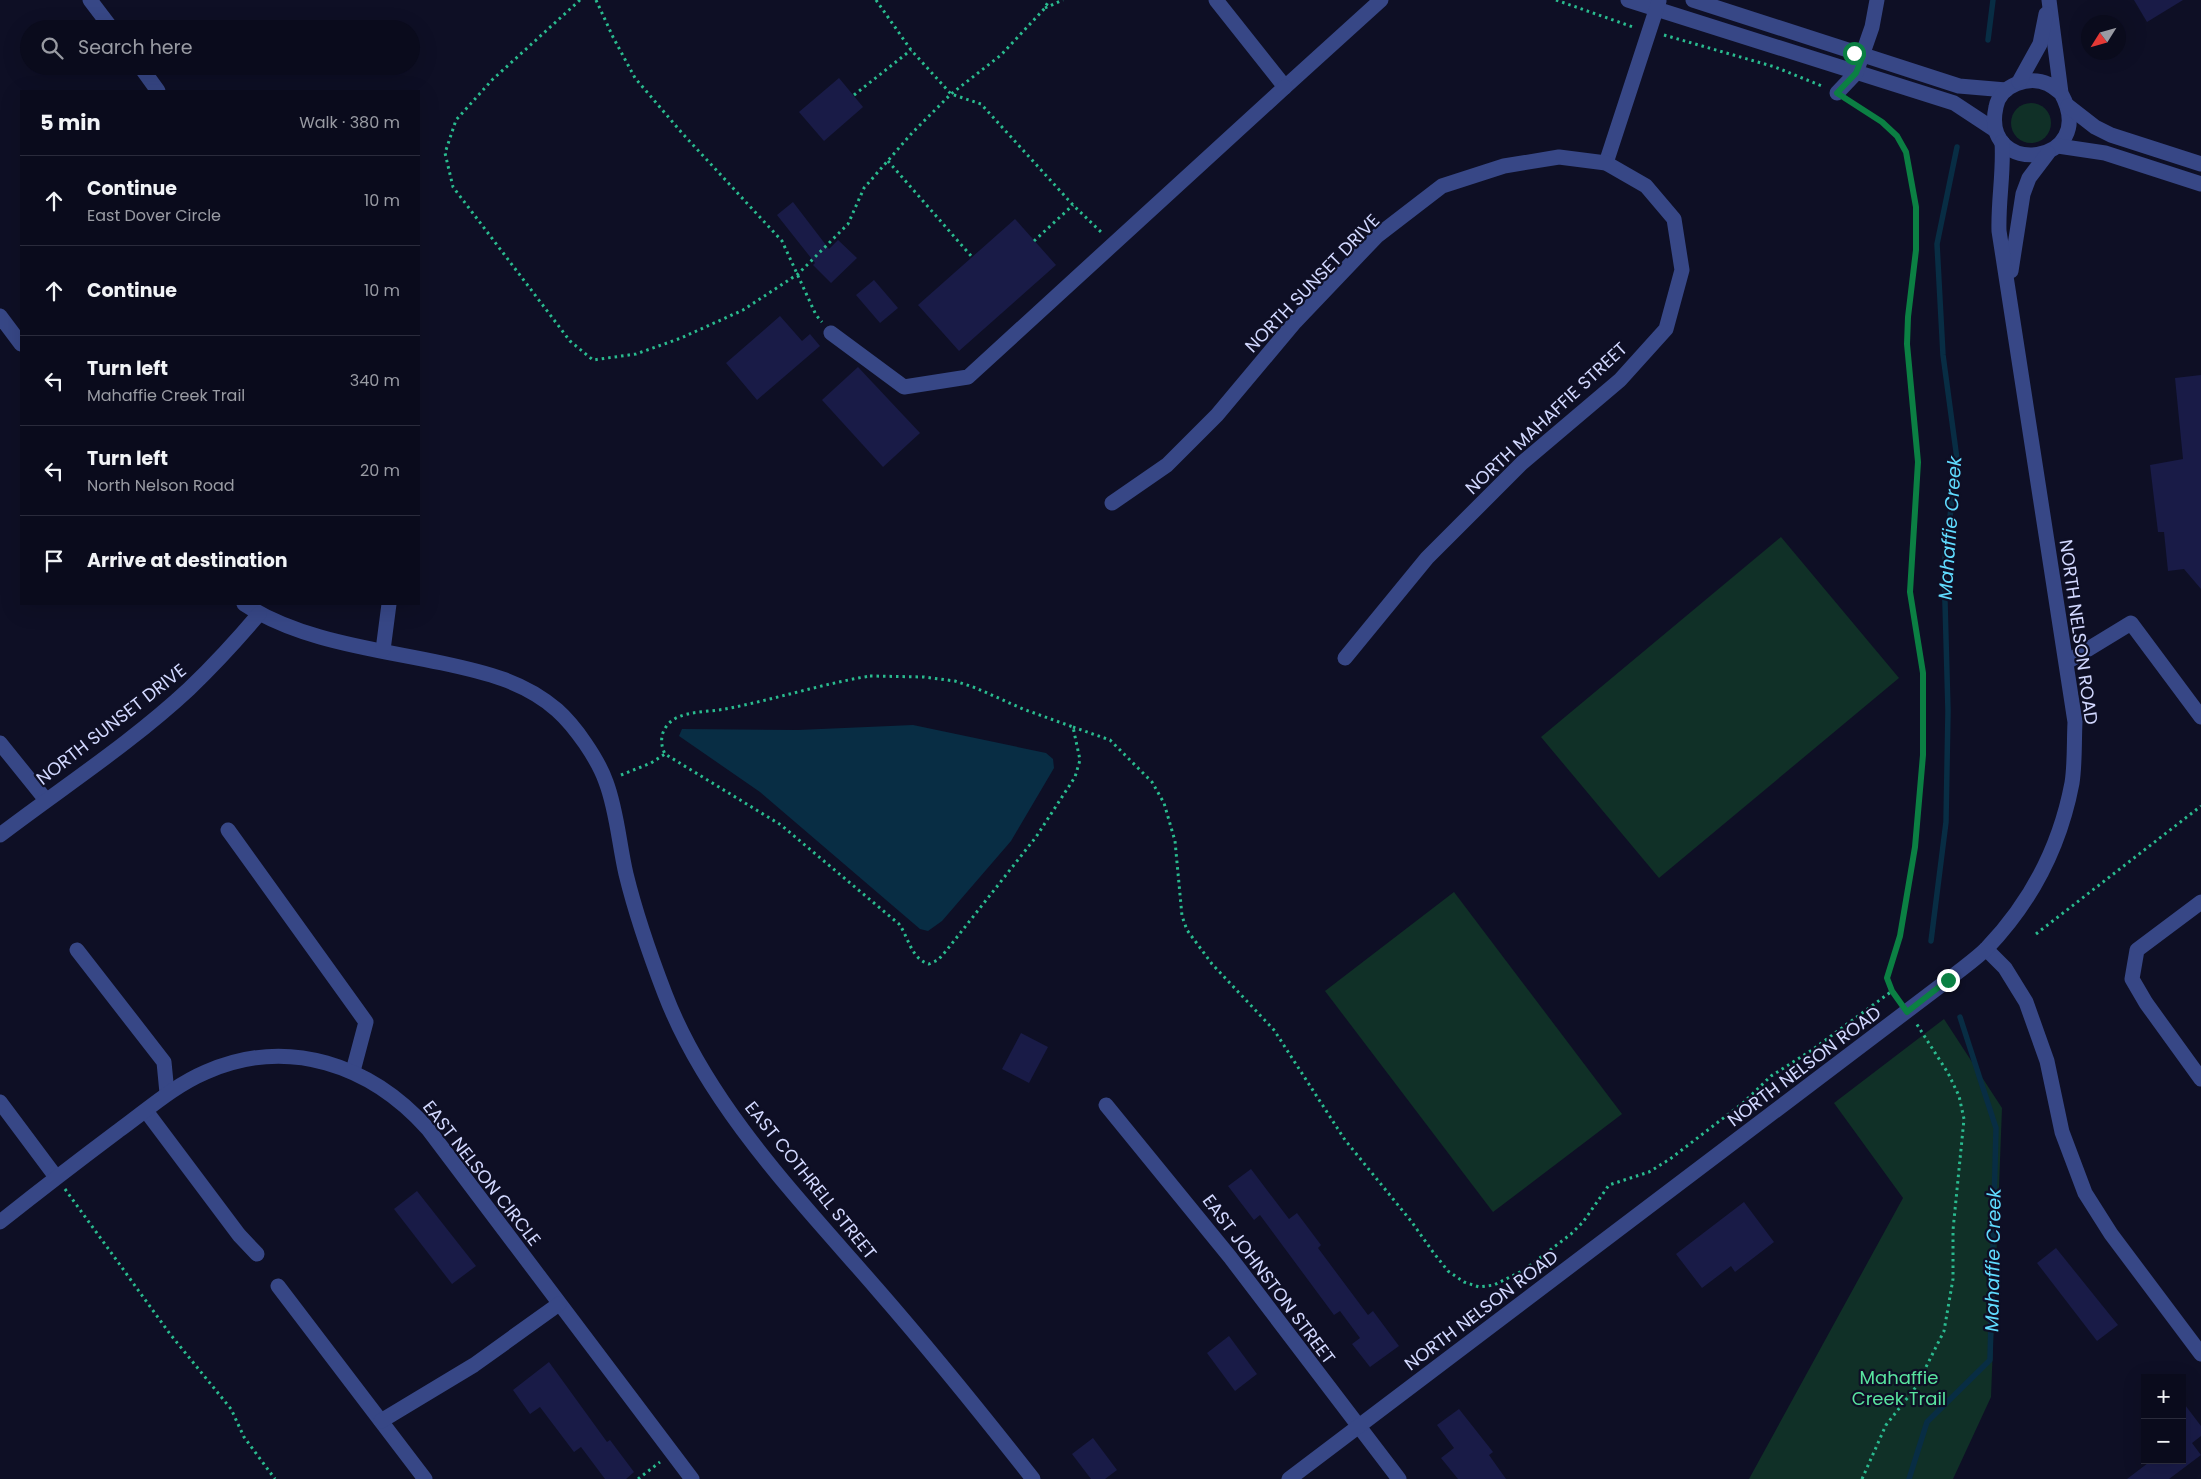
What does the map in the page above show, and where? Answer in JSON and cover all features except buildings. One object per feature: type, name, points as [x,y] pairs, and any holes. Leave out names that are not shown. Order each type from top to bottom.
[{"type":"street","points":[[90,0],[105,20]]},
{"type":"street","points":[[1216,0],[1285,87]]},
{"type":"street","points":[[832,333],[904,387],[968,377],[1381,0]]},
{"type":"street","points":[[1628,0],[1658,5],[1856,73],[1954,104],[1998,136],[2014,153],[2031,157],[2053,150],[2105,153],[2201,184]]},
{"type":"street","points":[[1693,0],[1959,86],[2006,90]]},
{"type":"street","points":[[1837,93],[1856,73],[1872,27],[1876,0]]},
{"type":"street","points":[[2019,82],[2040,44],[2049,0]]},
{"type":"street","points":[[2049,0],[2064,99],[2070,121],[2066,135],[2053,150]]},
{"type":"street","points":[[1606,163],[1658,5]]},
{"type":"street","points":[[146,75],[157,90]]},
{"type":"street","points":[[1998,136],[1993,118],[1996,103],[2006,90],[2019,82],[2035,80],[2049,84],[2096,128],[2111,135],[2201,164]]},
{"type":"street","name":"NORTH NELSON ROAD","points":[[1289,1479],[1907,1012],[1986,949],[2033,889],[2050,858],[2063,822],[2072,782],[2075,722],[1999,231],[2003,161],[1998,136]]},
{"type":"street","name":"NORTH NELSON ROAD","points":[[2008,293],[2022,194],[2030,178],[2053,150]]},
{"type":"street","name":"NORTH SUNSET DRIVE","points":[[1112,502],[1167,465],[1217,415],[1295,322],[1377,236],[1442,186],[1504,166],[1559,156],[1606,163]]},
{"type":"street","name":"NORTH MAHAFFIE STREET","points":[[1345,658],[1427,558],[1522,463],[1620,380],[1666,329],[1682,270],[1674,219],[1646,186],[1606,163]]},
{"type":"street","points":[[0,316],[20,343]]},
{"type":"street","name":"EAST COTHRELL STREET","points":[[246,605],[259,614],[323,637],[487,672],[526,688],[560,712],[576,730],[606,780],[638,922],[666,998],[703,1070],[752,1143],[913,1329],[1033,1479]]},
{"type":"street","points":[[382,650],[388,605]]},
{"type":"street","name":"NORTH SUNSET DRIVE","points":[[0,835],[136,733],[188,690],[226,652],[259,614]]},
{"type":"street","points":[[2067,662],[2131,623],[2201,717]]},
{"type":"street","points":[[0,743],[26,778],[46,800]]},
{"type":"street","points":[[228,830],[366,1022],[353,1071]]},
{"type":"street","points":[[2201,902],[2137,950],[2132,979],[2146,1003],[2201,1079]]},
{"type":"street","points":[[1986,949],[2005,968],[2026,1002],[2047,1060],[2062,1132],[2085,1193],[2111,1234],[2201,1354]]},
{"type":"street","points":[[77,950],[164,1062],[167,1093]]},
{"type":"street","name":"EAST NELSON CIRCLE","points":[[0,1222],[167,1093],[204,1072],[223,1065],[266,1057],[288,1056],[332,1064],[353,1071],[393,1095],[412,1111],[692,1479]]},
{"type":"street","points":[[0,1102],[56,1177]]},
{"type":"street","name":"EAST JOHNSTON STREET","points":[[1106,1105],[1230,1257],[1399,1479]]},
{"type":"street","points":[[146,1111],[239,1235],[257,1254]]},
{"type":"street","points":[[278,1286],[425,1479]]},
{"type":"street","points":[[382,1421],[474,1365],[559,1304]]},
{"type":"path","points":[[580,0],[486,86],[456,120],[445,153],[453,187],[570,341],[593,360],[636,354],[681,338],[743,310],[798,274],[848,224],[864,188],[888,161],[951,94],[1001,55],[1049,0]]},
{"type":"path","points":[[596,0],[612,37],[634,78],[782,241],[816,315],[832,333]]},
{"type":"path","points":[[876,0],[911,50],[951,94],[980,104],[1073,205],[1114,245]]},
{"type":"path","points":[[1044,8],[1063,0]]},
{"type":"path","points":[[1556,0],[1633,27]]},
{"type":"path","points":[[1665,35],[1775,66],[1837,93],[1882,122],[1897,136],[1906,152],[1916,207],[1916,250],[1908,317],[1907,344],[1918,462],[1910,592],[1923,673],[1924,738],[1915,847],[1900,936],[1887,978],[1892,991],[1923,1031],[1948,1073],[1959,1096],[1964,1119],[1953,1230],[1953,1279],[1944,1332],[1916,1387],[1886,1426],[1862,1479]]},
{"type":"path","points":[[854,95],[911,50]]},
{"type":"path","points":[[888,161],[972,257]]},
{"type":"path","points":[[1034,241],[1073,205]]},
{"type":"path","points":[[1073,727],[1080,760],[1075,777],[1025,852],[946,951],[938,960],[929,964],[920,962],[915,957],[907,935],[899,924],[780,825],[665,754],[662,747],[663,733],[676,718],[870,676],[924,677],[955,681],[976,688],[1023,709],[1110,740],[1152,782],[1164,803],[1176,841],[1182,916],[1187,930],[1212,964],[1274,1030],[1345,1140],[1411,1221],[1433,1252],[1448,1270],[1464,1282],[1480,1286],[1494,1285],[1524,1270],[1571,1234],[1583,1222],[1609,1185],[1649,1172],[1670,1159],[1743,1103],[1770,1076],[1812,1050],[1892,991]]},
{"type":"path","points":[[606,780],[651,763],[665,754]]},
{"type":"path","points":[[2036,934],[2201,806]]},
{"type":"path","points":[[56,1177],[170,1334],[231,1409],[244,1438],[275,1479]]},
{"type":"path","points":[[638,1479],[673,1453]]},
{"type":"green space","points":[[2035,103],[2042,106],[2048,112],[2051,123],[2050,131],[2042,140],[2035,143],[2027,143],[2020,140],[2012,131],[2011,119],[2014,112],[2023,104]]},
{"type":"green space","points":[[1781,537],[1899,678],[1659,878],[1541,737]]},
{"type":"green space","points":[[1454,892],[1622,1114],[1493,1212],[1325,991]]},
{"type":"green space","name":"Mahaffie Creek Trail","points":[[1944,1019],[2002,1108],[1991,1397],[1953,1479],[1749,1479],[1903,1198],[1834,1103]]},
{"type":"water","points":[[913,725],[1046,753],[1053,759],[1054,768],[1011,841],[942,921],[928,931],[920,929],[760,792],[679,736],[682,729],[798,730]]},
{"type":"waterway","name":"Mahaffie Creek","points":[[1988,40],[1993,0]]},
{"type":"waterway","name":"Mahaffie Creek","points":[[1931,941],[1946,822],[1948,711],[1944,566],[1957,459],[1943,355],[1937,244],[1957,147]]},
{"type":"waterway","name":"Mahaffie Creek","points":[[1909,1479],[1927,1422],[1990,1360],[1996,1128],[1960,1017]]},
{"type":"route","points":[[1854,53],[1863,55],[1856,73],[1837,93],[1882,122],[1897,136],[1906,152],[1912,175],[1916,207],[1916,250],[1908,317],[1907,344],[1918,462],[1910,592],[1914,627],[1923,673],[1925,705],[1923,755],[1915,847],[1900,936],[1887,978],[1892,991],[1907,1012],[1948,980]]}]
